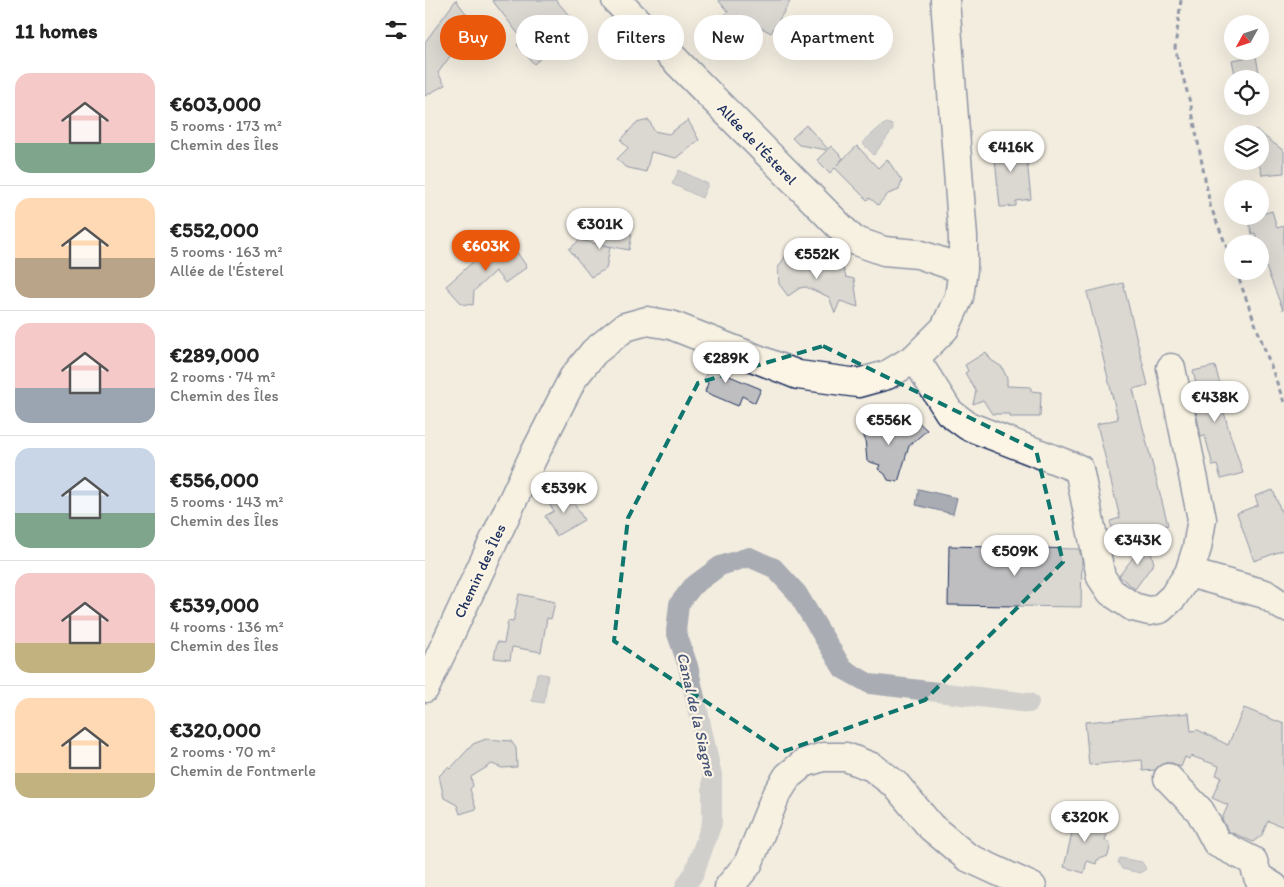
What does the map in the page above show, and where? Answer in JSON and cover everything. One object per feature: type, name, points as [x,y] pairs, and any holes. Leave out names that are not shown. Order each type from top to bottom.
[{"type":"street","name":"Allée de l'Ésterel","points":[[616,0],[853,240],[884,251],[918,254],[963,268]]},
{"type":"street","name":"Chemin des Îles","points":[[425,688],[532,459],[573,378],[594,352],[625,327],[647,321],[671,325],[798,375],[858,383],[887,375],[915,358],[945,328],[959,297],[963,268],[963,237],[945,0]]},
{"type":"street","name":"Allée de l'Ésterel","points":[[918,254],[963,237]]},
{"type":"street","points":[[915,358],[949,412],[968,426],[1079,469],[1101,577],[1111,592],[1133,607],[1149,611],[1160,609],[1173,597],[1189,573],[1197,548],[1201,519],[1171,368]]},
{"type":"street","points":[[1189,573],[1265,594],[1284,607]]},
{"type":"street","points":[[729,887],[748,864],[776,795],[788,776],[804,763],[823,757],[845,757],[873,767],[896,785],[931,827],[967,857],[1031,887]]},
{"type":"street","points":[[1168,778],[1201,811],[1217,843],[1253,860],[1258,877],[1274,887]]},
{"type":"path","points":[[1181,0],[1175,48],[1191,106],[1210,205],[1224,240]]},
{"type":"path","points":[[1239,280],[1284,402]]},
{"type":"highlighted area","points":[[823,346],[1036,450],[1063,562],[925,700],[782,752],[614,641],[628,518],[698,383]]},
{"type":"shaded area","points":[[887,123],[892,125],[893,129],[874,155],[862,143]]},
{"type":"shaded area","points":[[679,170],[708,184],[702,198],[672,184]]},
{"type":"shaded area","points":[[919,489],[957,498],[953,514],[916,505]]},
{"type":"shaded area","points":[[537,673],[548,675],[544,703],[532,701]]},
{"type":"shaded area","points":[[1120,858],[1142,862],[1146,869],[1140,873],[1122,869],[1118,862]]},
{"type":"building","points":[[456,0],[467,15],[445,15]]},
{"type":"building","points":[[492,0],[556,0],[569,15],[516,15],[516,31],[506,18],[506,15],[504,15]]},
{"type":"building","points":[[718,0],[791,0],[782,15],[773,15],[773,30],[771,33],[763,29],[763,15],[724,15],[728,12]]},
{"type":"building","points":[[440,22],[440,60],[447,60],[438,73],[445,85],[425,96],[425,42]]},
{"type":"building","points":[[530,60],[539,60],[534,64]]},
{"type":"building","points":[[1232,60],[1257,60],[1258,70],[1234,70]]},
{"type":"building","points":[[649,120],[654,131],[669,134],[688,120],[699,140],[676,158],[651,152],[646,172],[625,167],[617,159],[628,148],[621,140],[636,123]]},
{"type":"building","points":[[806,125],[828,149],[831,146],[843,158],[837,165],[857,146],[878,168],[887,159],[902,181],[899,190],[888,194],[878,205],[870,198],[867,200],[835,168],[830,173],[817,160],[827,150],[799,145],[792,138]]},
{"type":"building","points":[[1019,139],[1021,160],[1027,160],[1031,199],[1016,201],[1016,206],[1000,207],[993,141]]},
{"type":"building","points":[[1269,140],[1284,151],[1284,173],[1262,175],[1261,170],[1269,170]]},
{"type":"building","points":[[1272,211],[1277,228],[1284,226],[1283,310],[1269,275],[1269,235],[1252,234],[1250,225],[1269,225],[1269,212]]},
{"type":"building","points":[[601,227],[632,234],[629,250],[603,245],[610,247],[606,269],[591,277],[569,249],[580,240],[597,244]]},
{"type":"building","points":[[510,242],[527,267],[505,283],[495,271],[474,291],[473,305],[462,304],[446,286],[484,252],[488,257]]},
{"type":"building","points":[[798,251],[804,258],[821,268],[828,266],[843,268],[846,277],[854,279],[858,307],[840,301],[835,313],[829,297],[806,287],[800,288],[788,296],[779,284],[778,268],[786,255]]},
{"type":"building","points":[[1123,283],[1148,385],[1133,389],[1168,525],[1115,539],[1110,521],[1120,518],[1097,424],[1118,419],[1087,292]]},
{"type":"building","points":[[986,352],[991,360],[1002,367],[1007,378],[1007,386],[1031,387],[1031,391],[1041,392],[1040,417],[1010,417],[1010,414],[992,414],[983,400],[973,404],[976,391],[965,373],[968,371],[965,365]]},
{"type":"building","points":[[700,353],[714,359],[710,368],[761,389],[755,403],[742,396],[738,406],[705,392],[708,383],[704,379],[707,372],[695,367]]},
{"type":"building","points":[[1215,366],[1220,384],[1217,385],[1229,431],[1243,473],[1221,479],[1217,465],[1213,466],[1205,436],[1201,437],[1191,386],[1196,384],[1193,371]]},
{"type":"building","points":[[872,416],[877,428],[893,436],[905,430],[915,419],[927,430],[909,446],[898,482],[888,480],[885,474],[878,469],[880,465],[867,461],[865,439],[858,422]]},
{"type":"building","points":[[1273,490],[1284,519],[1284,550],[1254,561],[1237,513],[1258,505],[1255,496]]},
{"type":"building","points":[[568,492],[584,520],[556,536],[545,516],[554,511],[548,502]]},
{"type":"building","points":[[1147,539],[1154,563],[1135,589],[1119,576]]},
{"type":"building","points":[[949,546],[1079,549],[1082,560],[1081,607],[948,605]]},
{"type":"building","points":[[519,594],[555,602],[551,619],[547,618],[541,652],[512,647],[510,660],[494,658],[497,642],[504,643],[508,621],[513,622]]},
{"type":"building","points":[[1244,708],[1284,724],[1284,827],[1268,821],[1262,835],[1253,842],[1228,831],[1222,819],[1228,805],[1212,798],[1221,777],[1216,775],[1219,766],[1191,756],[1189,759],[1185,757],[1181,767],[1172,763],[1165,763],[1155,770],[1143,771],[1142,760],[1089,765],[1085,722],[1189,713],[1191,731],[1198,730],[1228,745]]},
{"type":"building","points":[[486,739],[511,741],[516,748],[517,767],[502,768],[492,764],[471,777],[473,786],[470,789],[476,809],[460,814],[457,805],[444,798],[439,776],[448,767],[450,769],[473,744]]},
{"type":"building","points":[[1067,816],[1109,827],[1105,841],[1111,843],[1108,856],[1097,860],[1096,864],[1087,861],[1084,873],[1064,867],[1072,833],[1063,831]]},
{"type":"waterway","name":"Canal de la Siagne","points":[[685,887],[694,873],[712,823],[712,775],[688,666],[676,631],[679,604],[693,586],[720,566],[749,557],[774,568],[797,593],[843,669],[870,684],[1029,703]]}]
